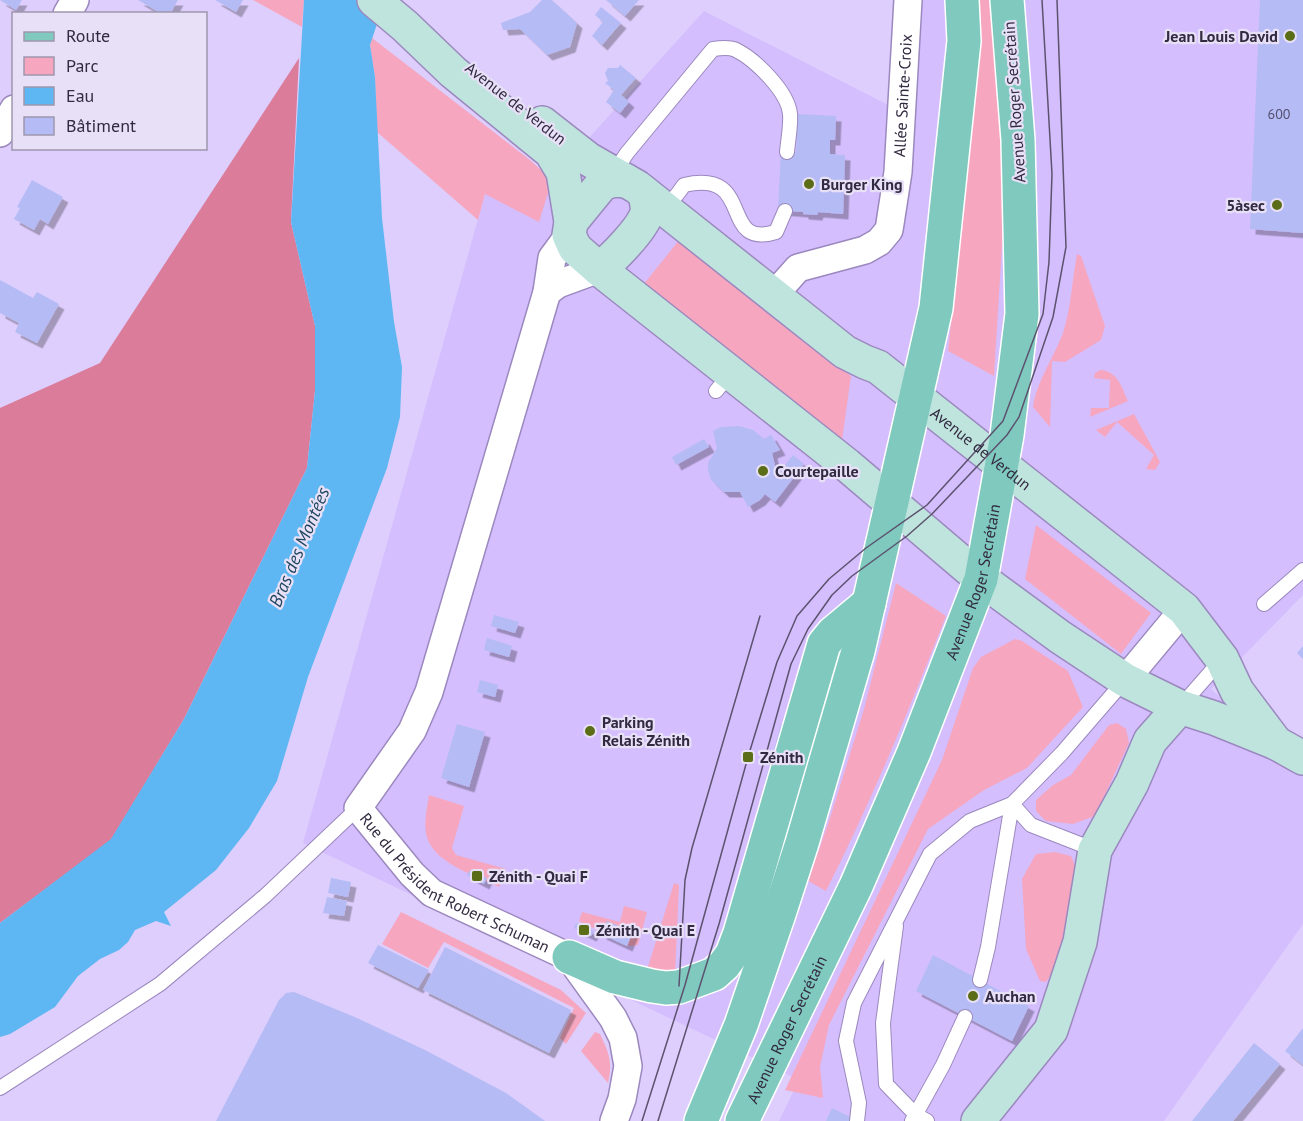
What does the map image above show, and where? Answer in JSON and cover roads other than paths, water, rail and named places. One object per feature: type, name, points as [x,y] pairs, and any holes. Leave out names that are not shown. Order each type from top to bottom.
[{"type":"main road","points":[[701,1121],[741,1025],[796,864],[858,651],[936,308],[964,41],[962,0]]},
{"type":"main road","name":"Avenue Roger Secrétain","points":[[742,1121],[874,844],[914,752],[981,579],[1013,396],[1022,314],[1018,140],[1007,0]]},
{"type":"main road","points":[[569,957],[615,977],[666,988],[679,987],[714,974],[724,965],[732,954],[740,933],[824,644],[833,633],[869,603]]},
{"type":"street","name":"Allée Sainte-Croix","points":[[773,296],[798,268],[866,250],[879,242],[889,230],[898,172],[908,0]]},
{"type":"street","name":"Avenue de Verdun","points":[[390,13],[466,64],[588,159],[636,188],[845,352],[878,367],[1184,609],[1222,659],[1237,691],[1289,751]]},
{"type":"street","name":"Avenue de Verdun","points":[[390,13],[453,72],[551,152],[563,172],[570,229],[575,248],[723,382],[891,502],[981,579],[1060,637],[1125,680],[1180,707],[1214,718],[1289,751]]},
{"type":"street","points":[[0,133],[12,112]]},
{"type":"street","points":[[546,292],[558,284],[599,269],[615,255],[641,224],[646,214],[648,205],[645,194],[614,180],[602,184],[570,229]]},
{"type":"street","name":"Rue du Président Robert Schuman","points":[[570,229],[552,258],[546,292],[429,692],[412,731],[358,808],[412,874],[432,892],[569,957],[613,1018],[623,1038],[628,1066],[622,1099],[614,1121]]},
{"type":"street","points":[[1125,680],[1184,609]]},
{"type":"street","points":[[978,1121],[1051,1030],[1080,942],[1095,850],[1132,783],[1150,741],[1180,707]]},
{"type":"lane","points":[[785,211],[776,232],[766,235],[758,234],[746,229],[740,223],[732,198],[720,186],[706,181],[684,185],[673,200],[666,204],[636,188],[619,165],[713,49],[722,48],[735,50],[772,78],[784,97],[790,113],[788,152]]},
{"type":"lane","points":[[1264,604],[1303,570]]},
{"type":"lane","points":[[1180,707],[1222,659]]},
{"type":"lane","points":[[856,1121],[859,1103],[846,1041],[854,1003],[930,854],[970,821],[1012,804],[1062,753],[1125,680]]},
{"type":"lane","points":[[1012,804],[1031,825],[1095,850]]},
{"type":"lane","points":[[980,980],[988,947],[1012,804]]},
{"type":"lane","points":[[0,1088],[160,984],[265,896],[358,808]]},
{"type":"lane","points":[[897,915],[884,1023],[884,1073],[886,1084],[918,1119],[965,1017]]},
{"type":"water","name":"Bras des Montées","points":[[304,0],[385,0],[370,45],[375,77],[382,218],[394,322],[402,367],[400,417],[387,468],[308,677],[277,781],[249,828],[216,870],[164,912],[171,926],[156,921],[135,930],[128,942],[119,950],[100,959],[78,976],[55,1007],[10,1034],[0,1037],[0,923],[111,839],[184,719],[307,468],[315,391],[315,326],[291,222]]},
{"type":"tram line","points":[[642,1121],[685,985],[748,757],[777,662],[797,616],[829,579],[866,548],[927,505],[1003,421],[1043,314],[1049,262],[1052,174],[1042,0]]},
{"type":"tram line","points":[[658,1121],[719,924],[791,664],[808,629],[832,595],[852,576],[907,536],[932,514],[1007,435],[1019,417],[1053,317],[1066,247],[1057,0]]},
{"type":"tram line","points":[[679,986],[685,880],[692,848],[760,616]]},
{"type":"place","name":"Jean Louis David","points":[[1290,36]]},
{"type":"place","name":"Burger King","points":[[809,184]]},
{"type":"place","name":"5àsec","points":[[1277,205]]},
{"type":"place","name":"Courtepaille","points":[[763,471]]},
{"type":"place","name":"Parking Relais Zénith","points":[[590,731]]},
{"type":"place","name":"Zénith","points":[[748,757]]},
{"type":"place","name":"Zénith - Quai F","points":[[477,876]]},
{"type":"place","name":"Zénith - Quai E","points":[[584,930]]},
{"type":"place","name":"Auchan","points":[[973,996]]}]
